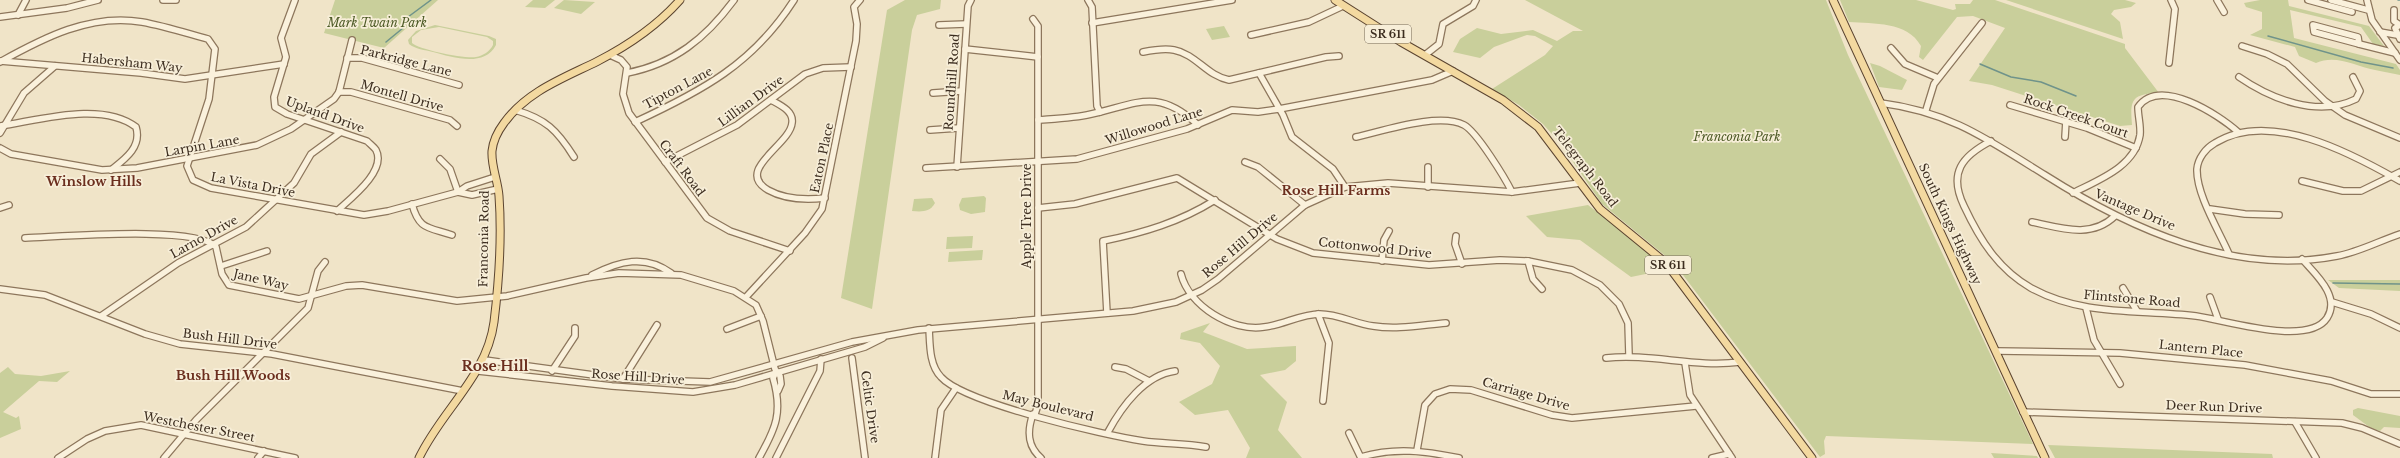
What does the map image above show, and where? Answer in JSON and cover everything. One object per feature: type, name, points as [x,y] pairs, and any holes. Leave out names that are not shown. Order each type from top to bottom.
[{"type":"main road","name":"Franconia Road","points":[[419,458],[433,432],[485,360],[492,338],[496,297],[498,189],[492,158],[494,144],[502,126],[515,110],[545,87],[610,55],[657,24],[680,0]]},
{"type":"main road","name":"Telegraph Road","points":[[1335,0],[1424,56],[1453,71],[1526,116],[1547,136],[1580,183],[1603,212],[1666,263],[1812,458]]},
{"type":"main road","name":"South Kings Highway","points":[[1833,0],[1997,351],[2023,412],[2045,458]]},
{"type":"street","points":[[18,15],[26,0]]},
{"type":"street","points":[[0,17],[67,8],[98,0]]},
{"type":"street","points":[[163,0],[176,0]]},
{"type":"street","name":"Upland Drive","points":[[295,0],[281,38],[281,44],[286,54],[274,98],[274,104],[282,112],[370,143],[377,150],[379,159],[371,177],[337,211]]},
{"type":"street","points":[[610,55],[624,62],[627,72],[654,68],[673,59],[704,35],[734,0]]},
{"type":"street","name":"Tipton Lane","points":[[635,122],[691,96],[729,71],[770,34],[794,0]]},
{"type":"street","name":"Eaton Place","points":[[746,297],[790,251],[814,223],[825,198],[857,30],[854,7],[860,0]]},
{"type":"street","name":"Roundhill Road","points":[[956,167],[966,24],[968,6],[971,0]]},
{"type":"street","points":[[1088,0],[1091,5],[1097,106],[1100,112]]},
{"type":"street","points":[[1092,23],[1232,0]]},
{"type":"street","points":[[1424,56],[1438,44],[1443,24],[1473,6],[1476,0]]},
{"type":"street","points":[[2169,64],[2175,9],[2171,0]]},
{"type":"street","points":[[2217,0],[2224,12]]},
{"type":"street","points":[[2308,0],[2352,12]]},
{"type":"street","points":[[2331,0],[2368,10]]},
{"type":"street","points":[[2367,0],[2368,10],[2380,32],[2400,60]]},
{"type":"street","points":[[1251,35],[1309,22],[1343,6]]},
{"type":"street","points":[[2394,10],[2394,20],[2400,25],[2395,28],[2399,37]]},
{"type":"street","name":"Apple Tree Drive","points":[[1033,19],[1038,26],[1038,405],[1028,428],[1029,440],[1033,450],[1041,458]]},
{"type":"street","points":[[0,61],[31,43],[64,30],[99,22],[129,21],[197,35],[208,39],[215,49],[208,106],[188,159]]},
{"type":"street","points":[[1926,110],[1930,90],[1982,23]]},
{"type":"street","points":[[940,25],[966,24]]},
{"type":"street","points":[[2359,44],[2358,37],[2313,25],[2314,32],[2359,44],[2395,53]]},
{"type":"street","points":[[2380,32],[2399,37]]},
{"type":"street","points":[[339,92],[352,40]]},
{"type":"street","points":[[2242,46],[2267,54],[2286,64],[2331,105],[2358,122],[2400,138]]},
{"type":"street","points":[[1891,48],[1894,56],[1903,64],[1938,78]]},
{"type":"street","points":[[1143,52],[1170,49],[1181,51],[1221,79],[1233,79],[1326,57],[1339,56]]},
{"type":"street","points":[[965,50],[1038,57]]},
{"type":"street","name":"Parkridge Lane","points":[[347,58],[362,58],[459,85]]},
{"type":"street","name":"Habersham Way","points":[[0,61],[141,73],[180,79],[212,76],[284,64]]},
{"type":"street","points":[[0,133],[2,126],[24,93],[55,66]]},
{"type":"street","name":"Lillian Drive","points":[[665,162],[722,134],[809,72],[823,68],[851,67]]},
{"type":"street","name":"Willowood Lane","points":[[926,168],[1038,162],[1086,157],[1198,125],[1232,110],[1258,112],[1279,109],[1432,80],[1453,71]]},
{"type":"street","name":"Craft Road","points":[[627,72],[623,88],[627,110],[703,213],[713,222],[730,231],[790,251]]},
{"type":"street","points":[[1260,73],[1292,137],[1333,169],[1345,187]]},
{"type":"street","points":[[2239,78],[2260,91],[2288,103],[2308,107],[2350,102],[2359,96],[2360,89],[2353,78]]},
{"type":"street","points":[[933,93],[962,91]]},
{"type":"street","name":"Larpin Lane","points":[[0,148],[11,154],[111,170],[188,159],[257,145],[282,134],[331,102],[339,92]]},
{"type":"street","name":"Montell Drive","points":[[339,92],[351,92],[450,120],[457,126]]},
{"type":"street","points":[[2073,193],[2123,165],[2136,148],[2140,133],[2138,107],[2142,102],[2154,97],[2173,97],[2199,104],[2216,114],[2238,132]]},
{"type":"street","points":[[771,100],[789,109],[793,115],[794,122],[789,132],[758,168],[755,175],[757,182],[765,189],[790,197],[825,198]]},
{"type":"street","points":[[1038,120],[1075,117],[1140,101],[1161,101],[1181,108],[1198,125]]},
{"type":"street","name":"Vantage Drive","points":[[1881,103],[1926,110],[1962,123],[2073,193],[2114,216],[2172,239],[2229,254],[2266,259],[2321,258],[2351,252],[2400,234]]},
{"type":"street","name":"Rock Creek Court","points":[[2010,105],[2066,121],[2136,148]]},
{"type":"street","points":[[515,110],[531,115],[554,128],[574,157]]},
{"type":"street","points":[[2,126],[84,113],[126,119],[136,127],[138,140],[129,154],[111,170]]},
{"type":"street","points":[[1356,137],[1442,120],[1460,123],[1474,134],[1507,182],[1512,192]]},
{"type":"street","points":[[2065,137],[2066,121]]},
{"type":"street","points":[[930,130],[959,128]]},
{"type":"street","points":[[2229,254],[2198,178],[2199,161],[2204,152],[2217,140],[2238,132],[2269,131],[2304,138],[2329,146],[2400,181]]},
{"type":"street","name":"Larno Drive","points":[[101,316],[178,262],[246,227],[294,183],[311,154],[341,132]]},
{"type":"street","name":"Flintstone Road","points":[[1991,141],[1966,156],[1957,176],[1960,196],[1984,247],[1998,264],[2026,285],[2055,299],[2086,308],[2178,314],[2218,319],[2279,330],[2301,330],[2324,322],[2330,313],[2332,302]]},
{"type":"street","points":[[440,158],[450,169],[458,192]]},
{"type":"street","name":"La Vista Drive","points":[[188,159],[188,173],[201,185],[337,211],[371,214],[458,192],[467,186],[495,177]]},
{"type":"street","points":[[1245,162],[1258,167],[1305,205]]},
{"type":"street","points":[[1428,167],[1428,187]]},
{"type":"street","points":[[2302,181],[2354,192],[2366,190],[2400,172]]},
{"type":"street","name":"Cottonwood Drive","points":[[1038,208],[1075,204],[1177,176],[1270,235],[1290,245],[1313,253],[1430,265],[1462,264],[1500,260],[1528,261],[1572,270],[1592,279],[1608,291],[1619,304],[1626,319],[1629,355]]},
{"type":"street","name":"Rose Hill Drive","points":[[478,371],[612,386],[686,392],[727,387],[852,342],[929,328],[1153,308],[1191,296],[1218,279],[1305,205],[1345,187],[1380,183],[1512,192],[1580,183]]},
{"type":"street","name":"La Vista Drive","points":[[458,192],[472,195],[498,189]]},
{"type":"street","points":[[1107,313],[1103,241],[1130,237],[1164,227],[1189,216],[1215,200]]},
{"type":"street","points":[[412,204],[416,219],[420,224],[452,234]]},
{"type":"street","points":[[0,208],[9,205]]},
{"type":"street","points":[[2210,209],[2245,214],[2279,215]]},
{"type":"street","points":[[2032,222],[2091,231],[2105,226],[2114,216]]},
{"type":"street","points":[[1382,261],[1384,240],[1389,232]]},
{"type":"street","points":[[25,238],[177,234],[209,240],[214,244]]},
{"type":"street","points":[[1456,236],[1455,244],[1462,264]]},
{"type":"street","name":"Jane Way","points":[[214,244],[218,250],[224,280],[232,286],[296,299],[346,286],[358,285],[447,300],[496,297],[586,278]]},
{"type":"street","points":[[221,266],[267,251]]},
{"type":"street","points":[[2302,259],[2323,283],[2332,302],[2372,314],[2400,328]]},
{"type":"street","points":[[586,278],[612,265],[635,260],[652,262],[671,273]]},
{"type":"street","points":[[1528,261],[1533,279],[1542,289]]},
{"type":"street","points":[[164,458],[196,420],[307,310],[318,271],[325,262]]},
{"type":"street","points":[[586,278],[628,273],[671,273],[707,281],[746,297],[756,305],[762,316],[775,369],[773,378],[778,391],[774,426],[759,458]]},
{"type":"street","points":[[1181,274],[1183,284],[1191,296],[1200,305],[1212,312],[1248,327],[1268,326],[1318,314],[1330,314],[1379,328],[1446,322]]},
{"type":"street","points":[[2123,288],[2137,311]]},
{"type":"street","name":"Bush Hill Drive","points":[[0,289],[44,294],[142,333],[169,342],[263,353],[463,391]]},
{"type":"street","points":[[2210,297],[2218,319]]},
{"type":"street","points":[[2086,308],[2092,334],[2120,384]]},
{"type":"street","points":[[1318,314],[1329,343],[1323,401]]},
{"type":"street","points":[[727,329],[762,316]]},
{"type":"street","points":[[624,379],[657,325]]},
{"type":"street","points":[[552,371],[575,336],[575,328]]},
{"type":"street","name":"May Boulevard","points":[[929,328],[934,367],[943,380],[956,388],[999,405],[1149,442],[1185,443],[1206,447]]},
{"type":"street","name":"Rose Hill Drive","points":[[485,360],[552,371],[624,379],[705,382],[821,359],[865,347],[885,337]]},
{"type":"street","name":"Lantern Place","points":[[1997,351],[2101,352],[2246,365],[2331,381],[2371,394],[2400,394]]},
{"type":"street","points":[[1606,358],[1629,355],[1714,366],[1740,362]]},
{"type":"street","name":"Celtic Drive","points":[[852,358],[865,458]]},
{"type":"street","points":[[776,458],[820,371],[821,359]]},
{"type":"street","points":[[1685,362],[1687,386],[1696,406],[1731,456],[1712,458]]},
{"type":"street","points":[[1115,367],[1126,369],[1149,381]]},
{"type":"street","points":[[1108,432],[1113,422],[1149,381],[1162,372],[1175,371]]},
{"type":"street","points":[[935,458],[938,419],[945,402],[956,388]]},
{"type":"street","name":"Carriage Drive","points":[[1417,450],[1425,405],[1435,394],[1450,389],[1471,390],[1552,415],[1572,418],[1696,406]]},
{"type":"street","name":"Deer Run Drive","points":[[2023,412],[2348,424],[2400,444]]},
{"type":"street","points":[[2295,422],[2316,458]]},
{"type":"street","name":"Westchester Street","points":[[58,458],[96,434],[122,426],[148,426],[295,458]]},
{"type":"street","points":[[1349,433],[1361,458],[1393,449],[1417,450],[1459,458]]},
{"type":"street","points":[[258,458],[264,451]]},
{"type":"green space","name":"Mark Twain Park","points":[[335,0],[438,0],[384,48],[324,33]]},
{"type":"green space","points":[[533,0],[555,0],[545,8],[525,7]]},
{"type":"green space","points":[[564,0],[595,2],[581,14],[554,8]]},
{"type":"green space","points":[[905,0],[941,0],[940,9],[917,15],[912,30],[872,309],[841,298],[887,10]]},
{"type":"green space","name":"Franconia Park","points":[[1525,0],[1826,0],[1848,55],[2033,444],[1826,436],[1824,441],[1825,454],[1820,457],[1674,263],[1602,204],[1560,143],[1543,124],[1519,105],[1492,89],[1545,55],[1553,46],[1535,36],[1527,35],[1494,47],[1480,58],[1453,52],[1460,39],[1477,28],[1501,34],[1533,30],[1557,41],[1573,31],[1583,31]]},
{"type":"green space","points":[[1840,0],[1916,0],[1953,10],[1956,9],[1955,4],[1970,4],[1973,0],[1995,0],[2125,44],[2125,48],[2159,93],[2143,95],[2134,100],[2131,110],[2132,125],[2120,126],[1992,85],[1969,81],[2005,28],[1973,16],[1957,17],[1923,60],[1919,57],[1921,46],[1915,38],[1907,32],[1889,25],[1849,22]]},
{"type":"green space","points":[[2006,0],[2125,0],[2136,3],[2131,7],[2114,10],[2111,14],[2120,22],[2123,39]]},
{"type":"green space","points":[[2260,0],[2288,0],[2289,6],[2369,26],[2384,46],[2373,44],[2361,27],[2290,10],[2294,38],[2396,64],[2400,70],[2400,75],[2338,60],[2316,63],[2299,56],[2295,47],[2250,35],[2262,29],[2262,12],[2246,7],[2244,3]]},
{"type":"green space","points":[[435,25],[489,36],[496,39],[496,45],[491,52],[476,59],[458,58],[411,46],[408,40],[416,31]],"holes":[[[439,27],[487,37],[493,41],[493,45],[486,53],[476,57],[462,57],[443,53],[417,46],[412,43],[412,37],[421,30]]]},
{"type":"green space","points":[[1224,26],[1230,37],[1212,40],[1206,29]]},
{"type":"green space","points":[[1870,63],[1880,66],[1907,80],[1902,90],[1879,87]]},
{"type":"green space","points":[[984,196],[986,198],[985,212],[971,214],[960,210],[959,205],[962,198]]},
{"type":"green space","points":[[932,198],[935,203],[928,210],[912,211],[914,199]]},
{"type":"green space","points":[[1588,205],[1643,248],[1665,270],[1631,277],[1580,240],[1547,237],[1526,216]]},
{"type":"green space","points":[[973,236],[972,248],[946,249],[947,237]]},
{"type":"green space","points":[[983,250],[982,260],[948,262],[949,252]]},
{"type":"green space","points":[[2328,280],[2400,280],[2400,291],[2339,288]]},
{"type":"green space","points":[[1210,323],[1203,332],[1247,349],[1296,346],[1296,361],[1285,370],[1260,375],[1287,402],[1278,430],[1302,458],[1246,458],[1250,448],[1228,410],[1195,415],[1179,402],[1212,384],[1220,366],[1200,343],[1180,339],[1181,333]]},
{"type":"green space","points":[[8,367],[15,374],[41,376],[70,371],[57,382],[39,381],[3,412],[16,418],[19,416],[21,429],[0,438],[0,373]]},
{"type":"green space","points":[[2358,408],[2400,416],[2400,428],[2384,427],[2380,431],[2372,429],[2353,415],[2353,410]]},
{"type":"green space","points":[[2048,445],[2272,454],[2273,458],[2055,458]]},
{"type":"green space","points":[[1991,453],[2037,456],[2038,458],[1994,458]]},
{"type":"waterway","points":[[386,42],[403,28],[408,17],[431,0]]},
{"type":"waterway","points":[[2268,36],[2361,62],[2393,68]]},
{"type":"waterway","points":[[1980,64],[2011,77],[2041,82],[2076,96]]},
{"type":"waterway","points":[[2333,283],[2400,284]]},
{"type":"district","name":"Winslow Hills","points":[[94,181]]},
{"type":"district","name":"Rose Hill Farms","points":[[1336,190]]},
{"type":"district","name":"Rose Hill","points":[[495,366]]},
{"type":"district","name":"Bush Hill Woods","points":[[233,375]]}]
